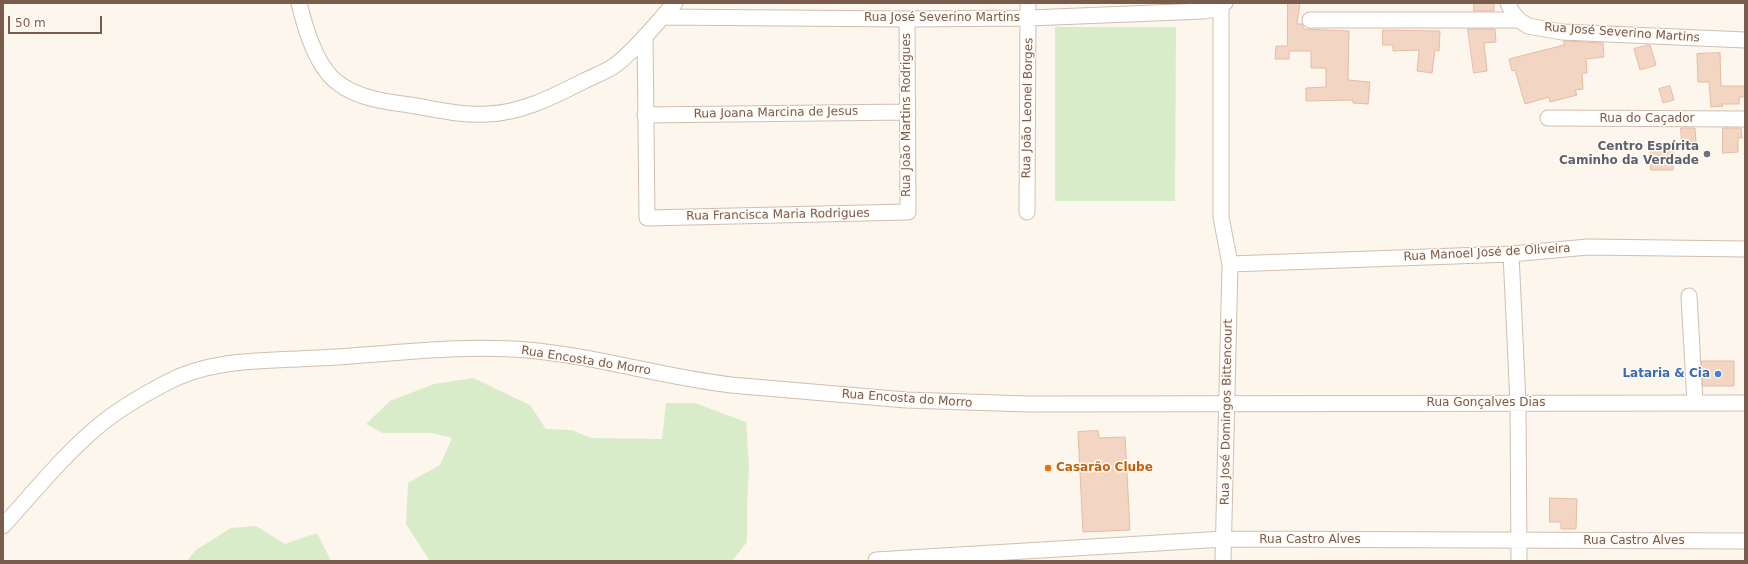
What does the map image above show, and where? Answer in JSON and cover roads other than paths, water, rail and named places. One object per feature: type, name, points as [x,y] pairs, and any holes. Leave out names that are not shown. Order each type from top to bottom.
[{"type":"street","points":[[299,3],[307,35],[328,74],[338,83],[355,92],[385,101],[487,114],[511,110],[540,102],[614,65],[645,36],[675,3]]},
{"type":"street","points":[[1508,3],[1512,12],[1519,20]]},
{"type":"street","name":"Rua José Severino Martins","points":[[662,17],[906,19],[1029,10],[1204,11],[1223,5]]},
{"type":"street","name":"Rua José Domingos Bittencourt","points":[[1223,5],[1222,217],[1230,264],[1223,561]]},
{"type":"street","name":"Rua João Leonel Borges","points":[[1027,212],[1029,10]]},
{"type":"street","name":"Rua João Martins Rodrigues","points":[[906,19],[908,212]]},
{"type":"street","name":"Rua José Severino Martins","points":[[1310,20],[1519,20],[1528,26],[1562,32],[1745,40]]},
{"type":"street","points":[[644,115],[645,36]]},
{"type":"street","name":"Rua Joana Marcina de Jesus","points":[[644,115],[908,112]]},
{"type":"street","name":"Rua Francisca Maria Rodrigues","points":[[644,115],[647,218],[908,212]]},
{"type":"street","name":"Rua do Caçador","points":[[1548,118],[1745,119]]},
{"type":"street","name":"Rua Manoel José de Oliveira","points":[[1230,264],[1511,254],[1588,247],[1745,249]]},
{"type":"street","points":[[1511,254],[1518,403],[1519,561]]},
{"type":"street","points":[[1689,296],[1695,403]]},
{"type":"street","name":"Rua Encosta do Morro","points":[[3,526],[95,429],[121,409],[167,382],[195,370],[221,364],[424,350],[526,350],[615,363],[703,382],[730,386],[906,400],[1028,404],[1227,404]]},
{"type":"street","name":"Rua Gonçalves Dias","points":[[1227,404],[1745,403]]},
{"type":"street","name":"Rua Castro Alves","points":[[876,560],[1224,539],[1745,541]]},
{"type":"place","name":"Centro Espírita Caminho da Verdade","points":[[1707,154]]},
{"type":"place","name":"Lataria & Cia","points":[[1718,374]]},
{"type":"place","name":"Casarão Clube","points":[[1048,468]]}]
